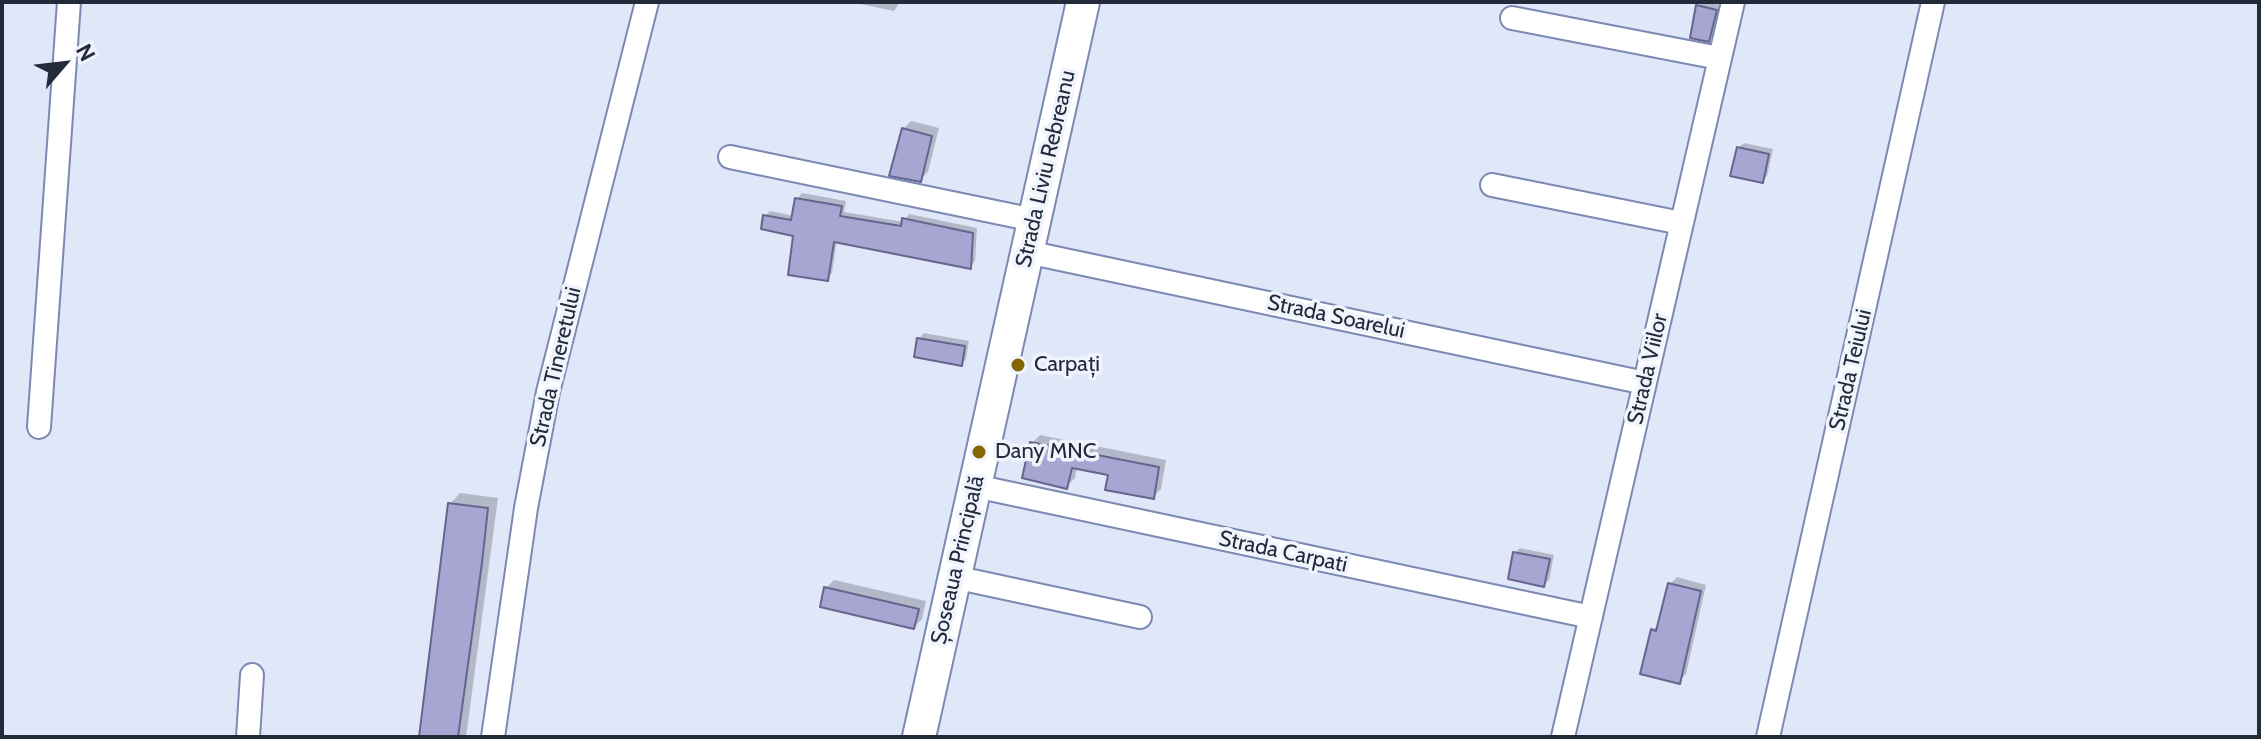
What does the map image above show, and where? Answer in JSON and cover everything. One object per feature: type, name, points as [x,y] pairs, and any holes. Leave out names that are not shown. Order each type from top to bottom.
[{"type":"main road","name":"Strada Liviu Rebreanu","points":[[1008,336],[1083,2]]},
{"type":"main road","name":"Șoseaua Principală","points":[[919,737],[1008,336]]},
{"type":"street","points":[[39,427],[69,2]]},
{"type":"street","name":"Strada Tineretului","points":[[493,737],[526,508],[548,392],[647,2]]},
{"type":"street","name":"Strada Viilor","points":[[1563,737],[1733,2]]},
{"type":"street","name":"Strada Teiului","points":[[1768,737],[1933,2]]},
{"type":"street","points":[[1512,18],[1719,58]]},
{"type":"street","points":[[730,157],[1034,220]]},
{"type":"street","points":[[1492,185],[1681,223]]},
{"type":"street","name":"Strada Soarelui","points":[[1027,252],[1645,383]]},
{"type":"street","name":"Strada Carpati","points":[[975,486],[1591,617]]},
{"type":"street","points":[[954,577],[1140,617]]},
{"type":"street","points":[[248,737],[252,675]]},
{"type":"building","points":[[1696,5],[1717,10],[1709,42],[1690,38]]},
{"type":"building","points":[[902,128],[932,136],[921,182],[889,176]]},
{"type":"building","points":[[1737,147],[1769,154],[1763,183],[1730,176]]},
{"type":"building","points":[[795,198],[842,206],[840,216],[901,226],[902,218],[973,233],[971,269],[834,242],[828,281],[788,275],[793,236],[761,229],[763,215],[791,220]]},
{"type":"building","points":[[917,338],[965,346],[962,366],[914,357]]},
{"type":"building","points":[[1030,442],[1159,467],[1154,499],[1105,490],[1108,475],[1072,468],[1067,489],[1022,478]]},
{"type":"building","points":[[448,503],[488,508],[482,563],[458,737],[419,737]]},
{"type":"building","points":[[1513,552],[1550,559],[1544,587],[1508,579]]},
{"type":"building","points":[[1668,583],[1701,591],[1680,684],[1640,674],[1651,629],[1656,631]]},
{"type":"building","points":[[824,587],[919,609],[914,629],[820,607]]},
{"type":"place","name":"Carpați","points":[[1018,365]]},
{"type":"place","name":"Dany MNC","points":[[979,452]]}]
